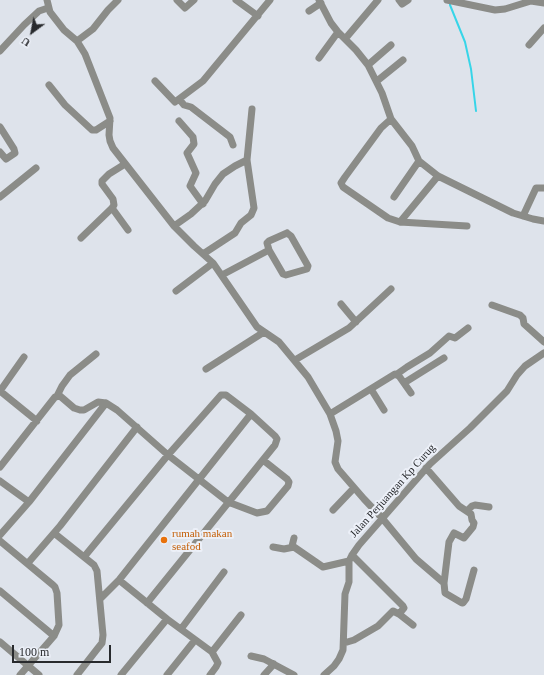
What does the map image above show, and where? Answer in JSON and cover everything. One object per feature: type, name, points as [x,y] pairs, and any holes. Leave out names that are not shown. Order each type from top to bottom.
[{"type":"street","points":[[77,41],[97,26],[108,10],[118,0]]},
{"type":"street","points":[[177,0],[185,8],[194,0]]},
{"type":"street","points":[[236,0],[258,16]]},
{"type":"street","points":[[155,81],[174,102],[179,99],[203,81],[270,0]]},
{"type":"street","points":[[345,39],[378,0]]},
{"type":"street","points":[[399,0],[402,4],[408,0]]},
{"type":"street","points":[[450,1],[495,10],[505,9],[531,1],[544,3]]},
{"type":"street","points":[[309,11],[320,2],[331,23],[368,65],[377,81],[391,119],[412,146],[419,160],[438,176],[522,216],[544,221]]},
{"type":"street","points":[[0,51],[24,24],[47,4],[50,12],[64,30],[77,41],[85,54],[110,121],[110,141],[113,148],[174,226],[213,263],[257,327],[279,342],[296,360],[330,414],[338,441],[335,462],[338,469],[416,559],[444,583]]},
{"type":"street","points":[[528,45],[544,28]]},
{"type":"street","points":[[319,58],[338,32]]},
{"type":"street","points":[[368,65],[391,45]]},
{"type":"street","points":[[377,81],[403,60]]},
{"type":"street","points":[[49,85],[65,105],[92,130],[96,130],[110,121]]},
{"type":"street","points":[[179,99],[186,106],[191,107],[230,137],[233,145]]},
{"type":"street","points":[[203,254],[235,233],[241,223],[253,212],[254,208],[248,160],[252,109]]},
{"type":"street","points":[[391,119],[381,128],[341,184],[346,190],[388,218],[400,222],[467,226]]},
{"type":"street","points":[[179,122],[193,137],[194,144],[187,152],[196,173],[190,186],[203,204]]},
{"type":"street","points":[[0,128],[9,140],[15,153],[6,160],[0,152]]},
{"type":"street","points":[[174,226],[203,204],[223,174],[248,160]]},
{"type":"street","points":[[394,197],[419,160]]},
{"type":"street","points":[[81,238],[114,205],[113,199],[102,182],[109,174],[125,164]]},
{"type":"street","points":[[0,197],[36,168]]},
{"type":"street","points":[[400,222],[438,176]]},
{"type":"street","points":[[522,216],[536,188],[544,188]]},
{"type":"street","points":[[112,208],[128,230]]},
{"type":"street","points":[[287,232],[308,264],[308,268],[284,275],[269,250],[267,246],[269,241],[287,232]]},
{"type":"street","points":[[222,275],[269,250]]},
{"type":"street","points":[[176,291],[213,263]]},
{"type":"street","points":[[296,360],[330,340],[356,322],[391,289]]},
{"type":"street","points":[[340,304],[356,322]]},
{"type":"street","points":[[492,305],[520,315],[523,318],[524,324],[544,342]]},
{"type":"street","points":[[330,414],[430,353],[449,336],[455,338],[468,328]]},
{"type":"street","points":[[206,368],[264,332]]},
{"type":"street","name":"Jalan Perjuangan Kp Curug","points":[[351,558],[382,518],[426,468],[470,428],[507,391],[517,375],[525,366],[544,353]]},
{"type":"street","points":[[0,466],[57,396],[70,375],[96,354]]},
{"type":"street","points":[[24,357],[0,391],[37,421]]},
{"type":"street","points":[[404,383],[444,358]]},
{"type":"street","points":[[397,374],[411,393]]},
{"type":"street","points":[[371,389],[384,410]]},
{"type":"street","points":[[84,557],[168,455],[221,395],[226,395],[251,414],[275,436],[277,439],[275,445],[147,603]]},
{"type":"street","points":[[57,396],[63,397],[74,408],[80,410],[84,410],[98,402],[106,403],[137,427],[168,455],[228,502],[251,512],[267,512],[288,486],[289,482],[263,460]]},
{"type":"street","points":[[0,535],[29,502],[106,403]]},
{"type":"street","points":[[100,599],[119,580],[251,414]]},
{"type":"street","points":[[28,563],[54,533],[137,427]]},
{"type":"street","points":[[426,468],[460,506],[471,514],[474,524],[464,538],[454,533],[449,542],[444,583],[445,593],[462,603],[466,599],[474,570]]},
{"type":"street","points":[[0,481],[29,502]]},
{"type":"street","points":[[333,510],[354,488]]},
{"type":"street","points":[[467,512],[472,506],[475,505],[489,507]]},
{"type":"street","points":[[54,533],[96,568],[103,635],[102,643],[77,675]]},
{"type":"street","points":[[292,546],[294,538]]},
{"type":"street","points":[[0,541],[28,563],[53,585],[56,590],[59,625],[54,636],[20,675]]},
{"type":"street","points":[[273,547],[284,549],[292,546],[323,567],[351,558]]},
{"type":"street","points":[[351,558],[403,606],[404,608],[399,614]]},
{"type":"street","points":[[324,675],[333,672],[342,653],[344,643],[345,594],[349,582],[351,558]]},
{"type":"street","points":[[182,629],[224,572]]},
{"type":"street","points":[[119,580],[167,619],[212,652],[218,663],[210,675]]},
{"type":"street","points":[[0,591],[54,636]]},
{"type":"street","points":[[344,643],[354,640],[378,626],[393,610],[413,625]]},
{"type":"street","points":[[212,652],[241,615]]},
{"type":"street","points":[[121,675],[167,619]]},
{"type":"street","points":[[167,675],[195,640]]},
{"type":"street","points":[[0,642],[39,675]]},
{"type":"street","points":[[251,656],[260,657],[294,675]]},
{"type":"street","points":[[264,675],[274,664]]},
{"type":"waterway","points":[[450,3],[465,42],[471,69],[476,111]]},
{"type":"place","name":"rumah makan seafod","points":[[164,540]]}]
